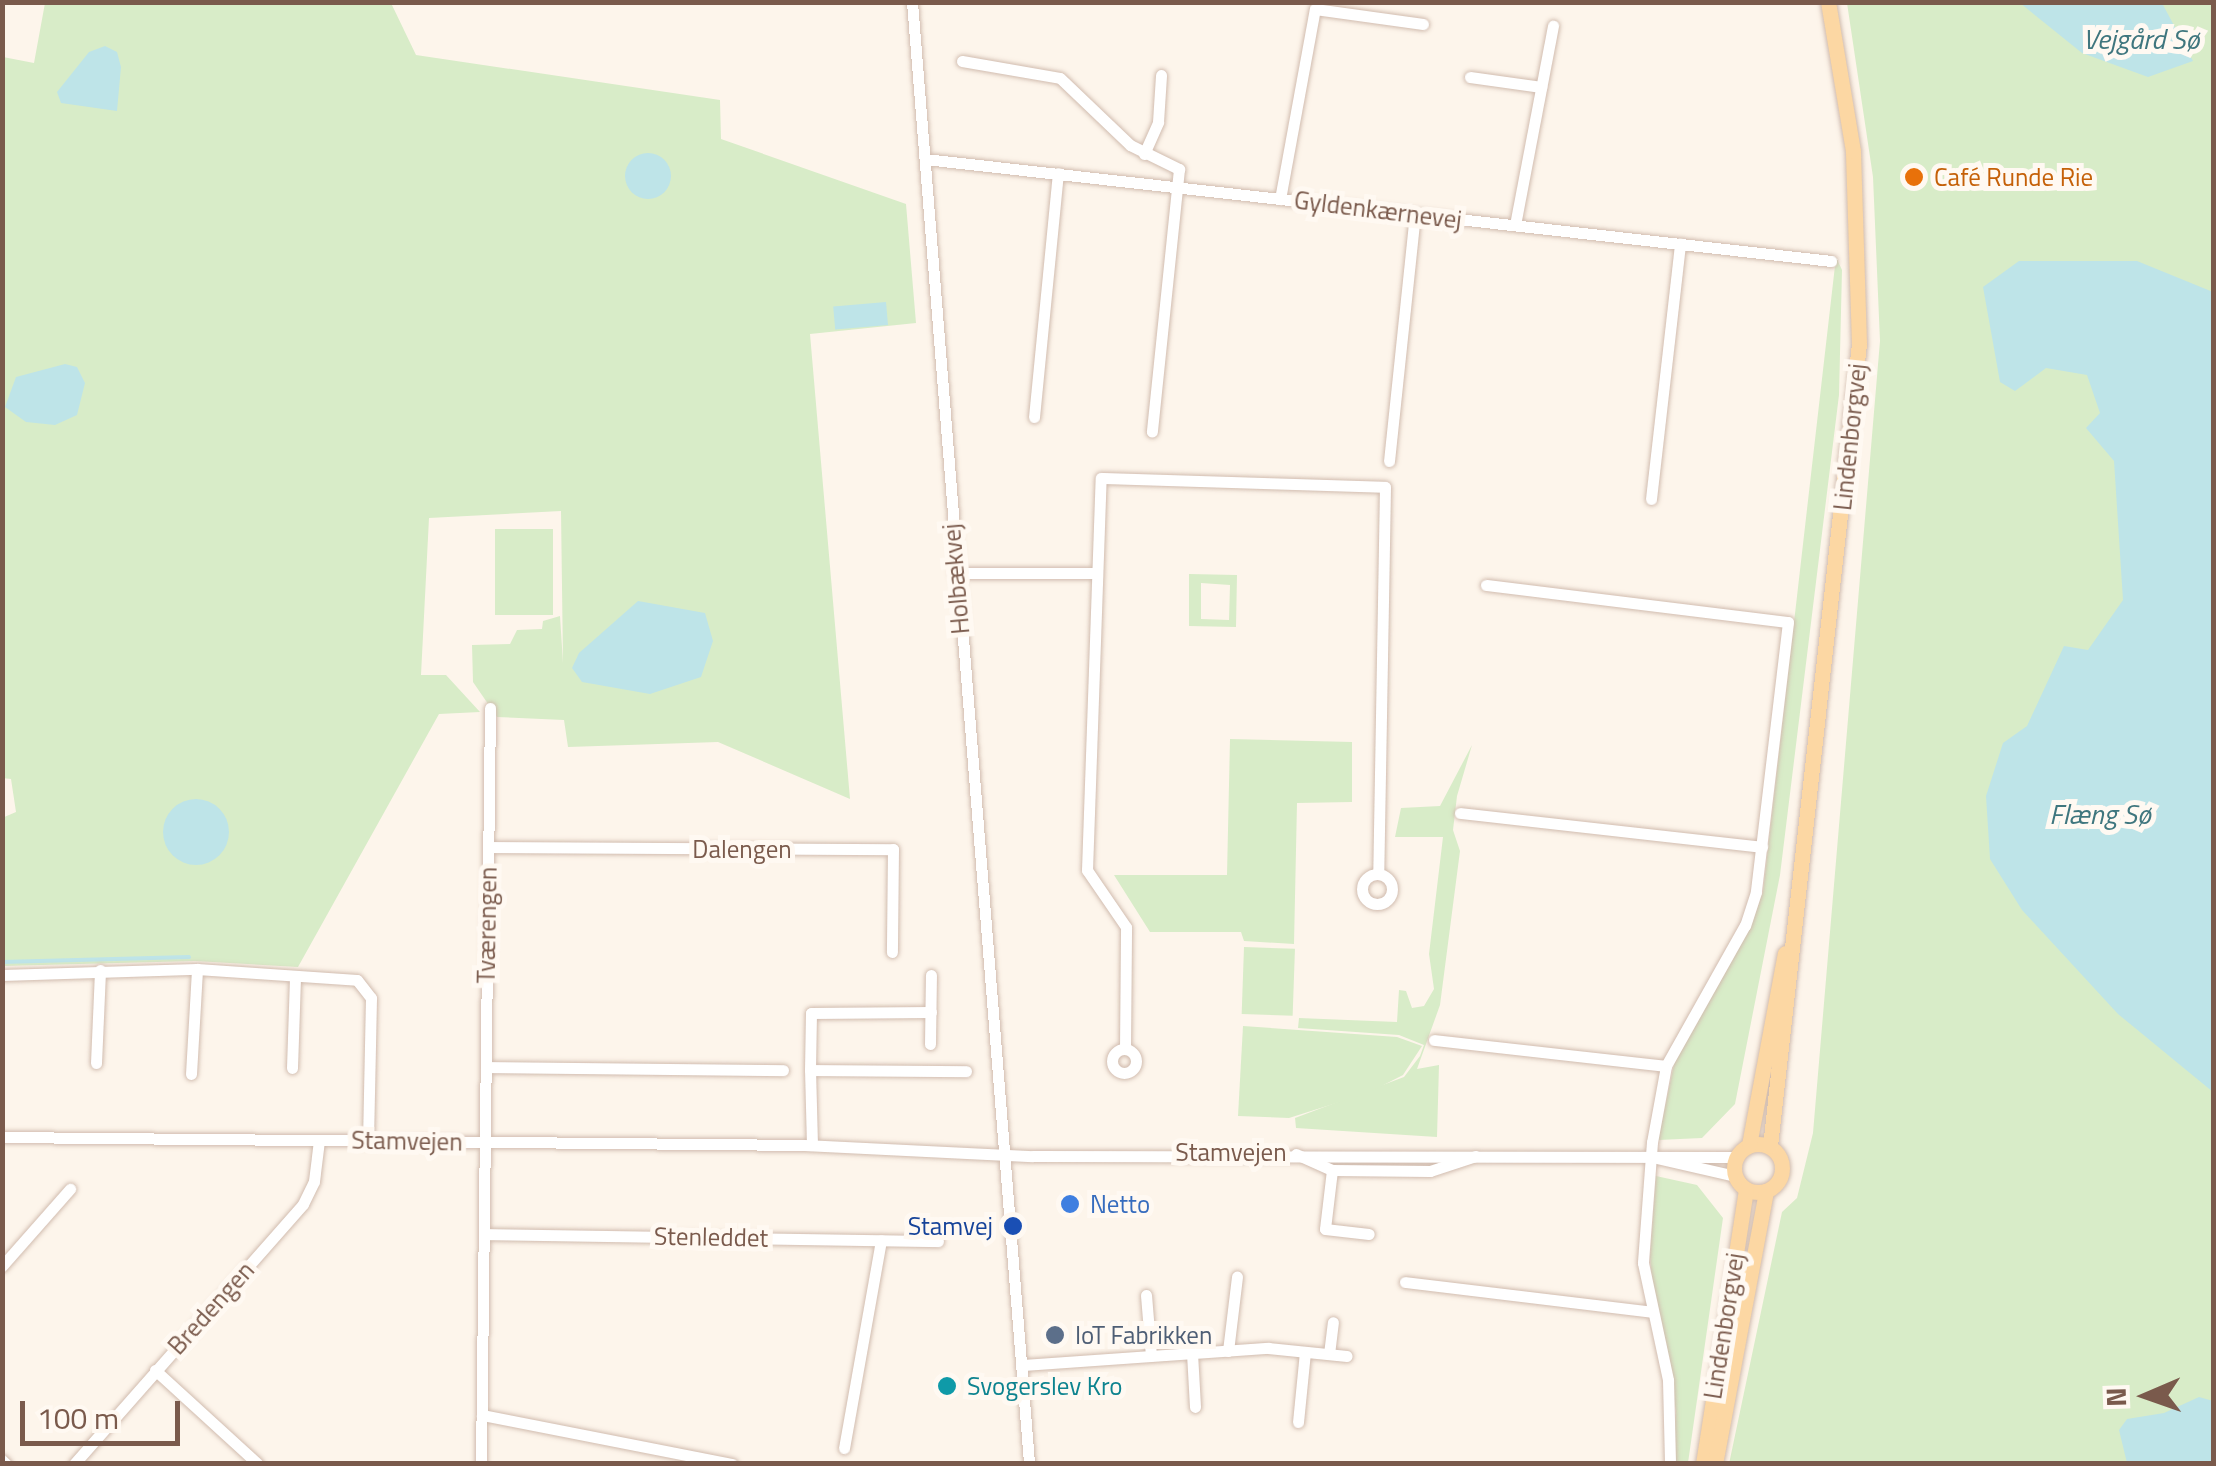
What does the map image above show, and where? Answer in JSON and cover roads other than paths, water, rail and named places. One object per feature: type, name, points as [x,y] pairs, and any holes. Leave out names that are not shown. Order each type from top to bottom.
[{"type":"main road","name":"Lindenborgvej","points":[[1770,1146],[1859,344],[1853,151],[1828,2]]},
{"type":"main road","name":"Lindenborgvej","points":[[1743,1151],[1801,872]]},
{"type":"main road","points":[[1770,1146],[1783,1167],[1766,1192],[1740,1183],[1743,1151],[1770,1146]]},
{"type":"main road","name":"Lindenborgvej","points":[[1703,1464],[1740,1183]]},
{"type":"main road","name":"Lindenborgvej","points":[[1714,1464],[1766,1192]]},
{"type":"street","name":"Holbækvej","points":[[912,2],[955,573],[1008,1155],[1029,1464]]},
{"type":"street","points":[[1280,199],[1315,9],[1423,24]]},
{"type":"street","points":[[1514,226],[1553,26]]},
{"type":"street","points":[[962,61],[1060,78],[1144,154],[1179,169],[1152,432]]},
{"type":"street","points":[[1144,154],[1158,122],[1161,75]]},
{"type":"street","points":[[1470,77],[1541,87]]},
{"type":"street","name":"Gyldenkærnevej","points":[[924,158],[1831,261]]},
{"type":"street","points":[[1034,417],[1058,174]]},
{"type":"street","points":[[1389,461],[1415,214]]},
{"type":"street","points":[[1651,498],[1680,244]]},
{"type":"street","points":[[1124,1049],[1126,927],[1087,870],[1101,478],[1385,487],[1378,874]]},
{"type":"street","points":[[955,573],[1095,574]]},
{"type":"street","points":[[1486,585],[1788,622],[1762,847],[1745,925],[1666,1066],[1650,1156],[1643,1249],[1671,1406],[1670,1464]]},
{"type":"street","name":"Tværengen","points":[[481,1464],[490,708]]},
{"type":"street","points":[[1460,812],[1762,847]]},
{"type":"street","name":"Dalengen","points":[[488,847],[893,849],[892,952]]},
{"type":"street","points":[[191,1074],[197,968]]},
{"type":"street","points":[[2,975],[197,968],[366,986],[368,1140]]},
{"type":"street","points":[[96,1063],[100,970]]},
{"type":"street","points":[[930,1044],[931,975]]},
{"type":"street","points":[[292,1068],[294,976]]},
{"type":"street","points":[[812,1145],[811,1012],[930,1012]]},
{"type":"street","points":[[1434,1040],[1666,1066]]},
{"type":"street","points":[[486,1067],[783,1070]]},
{"type":"street","points":[[810,1070],[966,1071]]},
{"type":"street","name":"Stamvejen","points":[[2,1137],[812,1145],[1008,1155],[1292,1152],[1650,1156],[1743,1151]]},
{"type":"street","name":"Bredengen","points":[[74,1464],[304,1204],[314,1181],[318,1140]]},
{"type":"street","points":[[1292,1152],[1332,1170],[1430,1170],[1480,1154]]},
{"type":"street","name":"Stamvejen","points":[[1650,1156],[1740,1183]]},
{"type":"street","points":[[1332,1170],[1325,1228],[1369,1234]]},
{"type":"street","points":[[2,1266],[70,1190]]},
{"type":"street","name":"Stenleddet","points":[[484,1234],[938,1241]]},
{"type":"street","points":[[844,1448],[881,1240]]},
{"type":"street","points":[[1228,1350],[1237,1277]]},
{"type":"street","points":[[1404,1282],[1652,1312]]},
{"type":"street","points":[[1146,1295],[1151,1356]]},
{"type":"street","points":[[1330,1354],[1332,1322]]},
{"type":"street","points":[[1023,1365],[1228,1350],[1346,1356]]},
{"type":"street","points":[[1298,1422],[1305,1352]]},
{"type":"street","points":[[1192,1353],[1195,1407]]},
{"type":"street","points":[[155,1370],[258,1464]]},
{"type":"street","points":[[482,1415],[732,1464]]},
{"type":"water","name":"Vejgård Sø","points":[[2020,3],[2162,3],[2193,61],[2148,77],[2082,53]]},
{"type":"water","points":[[105,46],[117,52],[121,67],[117,111],[61,103],[57,92],[89,52]]},
{"type":"water","points":[[648,153],[664,160],[671,176],[664,192],[648,199],[632,192],[625,176],[632,160]]},
{"type":"water","name":"Flæng Sø","points":[[2019,261],[2137,261],[2213,292],[2213,1092],[2118,1014],[2022,910],[1990,859],[1986,796],[2003,743],[2027,726],[2064,646],[2088,650],[2123,600],[2114,461],[2086,428],[2100,413],[2087,375],[2046,368],[2015,391],[2000,382],[1983,287]]},
{"type":"water","points":[[886,302],[888,325],[835,330],[833,307]]},
{"type":"water","points":[[65,364],[77,367],[85,383],[77,415],[55,425],[26,422],[5,407],[16,377]]},
{"type":"water","points":[[638,601],[705,613],[713,641],[701,677],[650,694],[582,682],[572,668],[579,653]]},
{"type":"water","points":[[196,799],[219,809],[229,832],[219,855],[196,865],[173,855],[163,832],[173,809]]},
{"type":"water","points":[[2199,1397],[2213,1401],[2213,1463],[2127,1463],[2119,1430],[2127,1419],[2164,1413]]},
{"type":"waterway","points":[[2,962],[189,957]]},
{"type":"place","name":"Café Runde Rie","points":[[1914,177]]},
{"type":"place","name":"Netto","points":[[1070,1204]]},
{"type":"place","name":"Stamvej","points":[[1013,1226]]},
{"type":"place","name":"IoT Fabrikken","points":[[1055,1335]]},
{"type":"place","name":"Svogerslev Kro","points":[[947,1386]]}]
